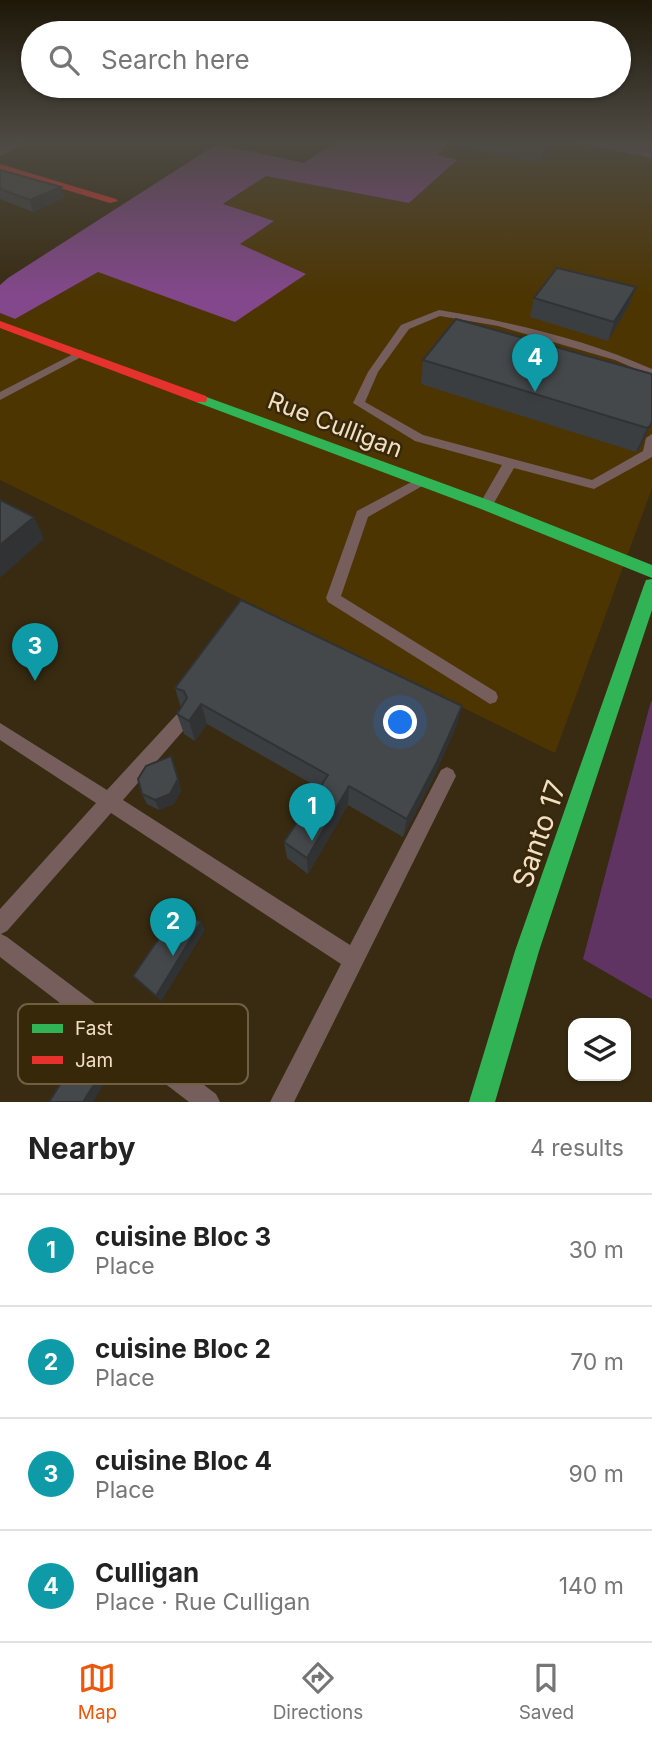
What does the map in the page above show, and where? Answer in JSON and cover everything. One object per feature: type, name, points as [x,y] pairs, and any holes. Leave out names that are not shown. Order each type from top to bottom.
[{"type":"street","points":[[85,192],[113,201]]},
{"type":"street","name":"Rue Culligan","points":[[0,324],[486,505],[652,572]]},
{"type":"street","name":"Santo 17","points":[[482,1102],[527,951],[652,585]]},
{"type":"lane","points":[[652,373],[619,358],[499,323],[439,313],[405,327],[373,372],[359,403],[419,438],[594,485],[649,453],[652,438]]},
{"type":"lane","points":[[0,397],[81,353]]},
{"type":"lane","points":[[486,505],[510,462]]},
{"type":"lane","points":[[419,482],[362,514],[334,598],[490,697]]},
{"type":"lane","points":[[0,924],[183,719]]},
{"type":"lane","points":[[0,732],[354,960]]},
{"type":"lane","points":[[282,1102],[447,776]]},
{"type":"lane","points":[[0,944],[79,1004]]},
{"type":"lane","points":[[184,1084],[208,1102]]},
{"type":"shaded area","points":[[141,192],[241,192],[223,204],[274,221],[240,244],[306,274],[235,322],[98,272],[15,319],[0,313],[0,285]]},
{"type":"shaded area","points":[[242,192],[353,192],[409,203],[421,192],[652,192],[652,488],[555,753],[0,480],[0,313],[15,319],[98,272],[156,292],[305,274],[239,244],[273,221],[223,205]]},
{"type":"shaded area","points":[[353,192],[421,192],[409,203]]},
{"type":"shaded area","points":[[652,702],[652,999],[583,959]]},
{"type":"building","points":[[9,192],[48,192],[30,200]]},
{"type":"building","points":[[557,268],[636,287],[614,322],[534,298]]},
{"type":"building","points":[[456,319],[652,374],[650,426],[647,428],[423,360]]},
{"type":"building","points":[[0,500],[34,517],[0,545]]},
{"type":"building","points":[[241,600],[462,706],[407,819],[349,786],[307,858],[284,842],[328,775],[201,704],[189,721],[177,714],[187,698],[184,691],[175,688]]},
{"type":"building","points":[[171,756],[178,779],[170,794],[155,800],[142,794],[138,779],[146,766]]},
{"type":"building","points":[[179,909],[201,922],[156,996],[133,976]]},
{"type":"building","points":[[60,1084],[94,1084],[83,1102],[49,1102]]},
{"type":"traffic: fast","points":[[201,399],[486,505],[652,572]]},
{"type":"traffic: fast","points":[[482,1102],[527,951],[652,585]]},
{"type":"traffic: jam","points":[[85,192],[113,201]]},
{"type":"traffic: jam","points":[[0,324],[201,399]]},
{"type":"place","name":"Culligan","points":[[535,392]]},
{"type":"place","name":"cuisine Bloc 4","points":[[35,681]]},
{"type":"place","name":"cuisine Bloc 3","points":[[312,841]]},
{"type":"place","name":"cuisine Bloc 2","points":[[173,956]]}]
